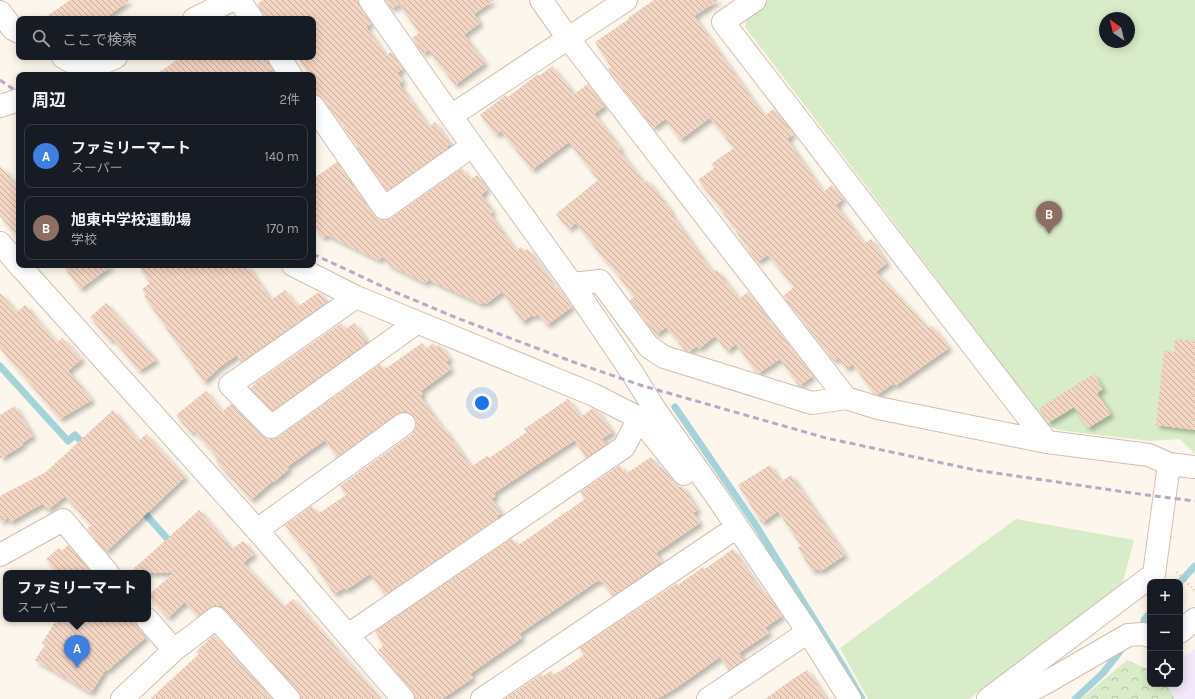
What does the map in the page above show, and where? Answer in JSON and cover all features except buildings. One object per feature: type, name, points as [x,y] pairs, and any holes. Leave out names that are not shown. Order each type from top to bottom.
[{"type":"street","points":[[200,16],[232,0]]},
{"type":"street","points":[[239,0],[250,16]]},
{"type":"street","points":[[370,0],[472,146],[572,284],[633,374],[654,408],[719,500],[808,632],[850,699]]},
{"type":"street","points":[[541,0],[568,38],[846,398]]},
{"type":"street","points":[[451,116],[626,0]]},
{"type":"street","points":[[755,0],[723,22],[1047,442]]},
{"type":"street","points":[[0,12],[13,29],[16,30]]},
{"type":"street","points":[[67,60],[81,72]]},
{"type":"street","points":[[84,72],[110,60]]},
{"type":"street","points":[[281,60],[289,72]]},
{"type":"street","points":[[316,110],[384,208],[472,146]]},
{"type":"street","points":[[0,243],[16,262]]},
{"type":"street","points":[[22,268],[257,530],[403,699]]},
{"type":"street","points":[[299,268],[356,297],[594,396],[639,418],[687,478],[719,500]]},
{"type":"street","points":[[572,284],[600,280],[649,347],[664,357],[812,403],[846,398],[878,408],[1047,442],[1149,455],[1169,464],[1195,467]]},
{"type":"street","points":[[356,297],[230,385],[271,427],[416,322]]},
{"type":"street","points":[[348,635],[624,447],[639,418]]},
{"type":"street","points":[[257,530],[404,424]]},
{"type":"street","points":[[988,699],[1154,574],[1169,464]]},
{"type":"street","points":[[0,555],[63,520],[105,570]]},
{"type":"street","points":[[482,699],[737,527]]},
{"type":"street","points":[[122,699],[174,650],[216,618],[289,699]]},
{"type":"street","points":[[1183,629],[1195,619]]},
{"type":"street","points":[[150,622],[174,650]]},
{"type":"street","points":[[708,699],[808,632]]},
{"type":"street","points":[[1014,699],[1047,682],[1128,635],[1147,635]]},
{"type":"path","points":[[1177,572],[1195,591]]},
{"type":"shaded area","points":[[1195,649],[1195,699],[1175,699],[1169,687],[1183,687],[1183,658]]},
{"type":"green space","points":[[768,0],[1195,0],[1195,454],[1180,439],[1150,441],[1058,430],[1048,425],[745,27],[747,15]]},
{"type":"green space","points":[[1016,519],[1134,540],[1122,586],[969,699],[868,699],[840,648]]},
{"type":"green space","points":[[1127,660],[1147,669],[1147,687],[1169,687],[1175,699],[1081,699]]},
{"type":"waterway","points":[[0,366],[68,441],[75,435],[86,446]]},
{"type":"waterway","points":[[675,407],[755,524],[862,699]]},
{"type":"waterway","points":[[140,508],[173,545]]},
{"type":"waterway","points":[[1183,579],[1195,566]]},
{"type":"waterway","points":[[1144,620],[1148,615]]},
{"type":"waterway","points":[[1075,699],[1103,673],[1121,650]]},
{"type":"railway","points":[[0,80],[16,91]]},
{"type":"railway","points":[[316,255],[390,290],[457,318],[576,363],[640,385],[826,438],[975,470],[1195,501]]},
{"type":"place","name":"旭東中学校運動場","points":[[1049,234]]},
{"type":"place","name":"ファミリーマート","points":[[77,668]]}]
